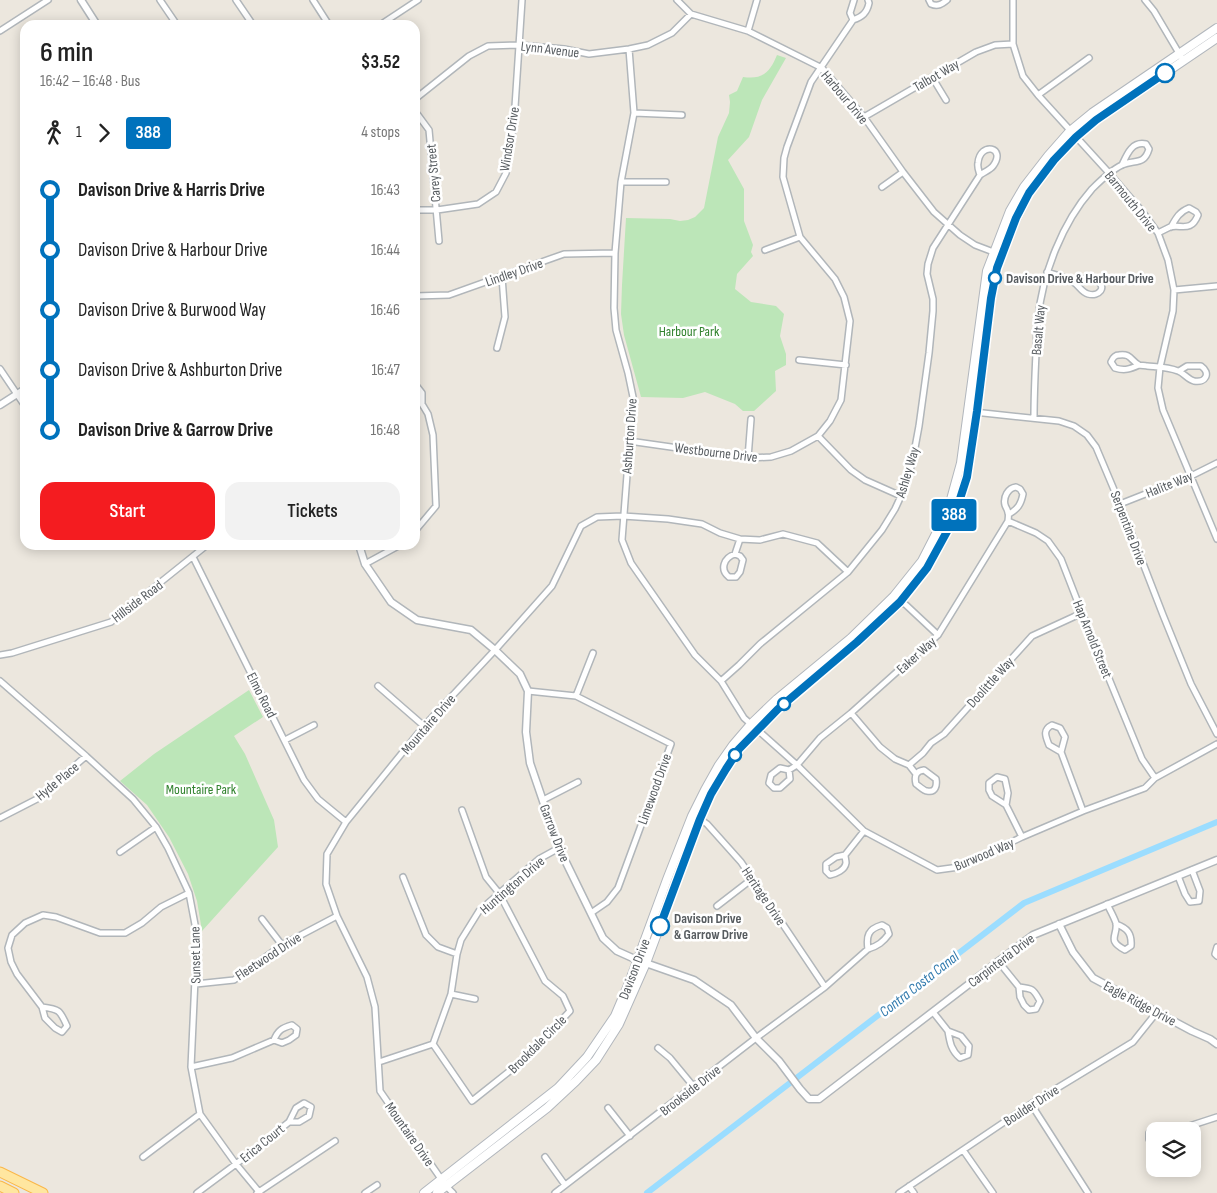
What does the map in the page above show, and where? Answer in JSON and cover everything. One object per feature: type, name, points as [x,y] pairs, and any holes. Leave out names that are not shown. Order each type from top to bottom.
[{"type":"main road","name":"Davison Drive","points":[[1181,57],[1217,28]]},
{"type":"main road","name":"Davison Drive","points":[[754,726],[778,709],[857,642],[900,602],[927,568],[950,526],[967,477],[973,412],[998,253],[1029,193],[1073,134],[1092,113],[1181,57],[1217,38]]},
{"type":"main road","name":"Davison Drive","points":[[437,1193],[444,1182],[558,1088],[587,1057],[615,1016],[696,817],[754,726],[777,699],[851,638],[894,596],[922,560],[943,520],[950,502],[973,412]]},
{"type":"main road","name":"Davison Drive","points":[[424,1193],[444,1182],[548,1108],[596,1060],[619,1024],[646,962],[696,817]]},
{"type":"main road","points":[[0,1172],[33,1191],[43,1193]]},
{"type":"main road","points":[[0,1186],[14,1193]]},
{"type":"street","points":[[0,31],[48,0]]},
{"type":"street","points":[[81,0],[94,20]]},
{"type":"street","points":[[160,0],[174,20]]},
{"type":"street","points":[[236,0],[250,20]]},
{"type":"street","points":[[313,0],[327,20]]},
{"type":"street","points":[[388,20],[418,0]]},
{"type":"street","name":"Windsor Drive","points":[[420,210],[437,210],[478,204],[496,192],[506,173],[514,122],[522,0]]},
{"type":"street","name":"Harbour Drive","points":[[677,0],[691,14],[748,31],[822,68],[864,117],[924,202],[960,235],[975,244],[998,253]]},
{"type":"street","points":[[748,31],[757,0]]},
{"type":"street","points":[[853,20],[850,13],[854,0]]},
{"type":"street","name":"Westbourne Drive","points":[[629,441],[748,458],[770,457],[791,451],[818,436],[830,421],[841,400],[850,321],[844,297],[835,279],[800,237],[783,177],[784,158],[812,82],[853,20],[861,17],[867,10],[868,0]]},
{"type":"street","points":[[929,0],[934,6],[947,0]]},
{"type":"street","name":"Barmouth Drive","points":[[1013,0],[1012,44],[1023,76],[1141,210],[1158,233],[1168,260],[1174,290],[1173,311],[1160,367],[1158,388],[1163,410],[1217,539]]},
{"type":"street","points":[[1145,0],[1154,11],[1181,57]]},
{"type":"street","name":"Lynn Avenue","points":[[420,95],[470,56],[488,46],[519,45],[564,49],[589,54],[629,49],[648,45],[672,32],[691,14]]},
{"type":"street","name":"Talbot Way","points":[[864,117],[976,52],[995,45],[1012,44]]},
{"type":"street","name":"Ashburton Drive","points":[[629,49],[634,113],[621,182],[615,253],[614,308],[616,330],[633,397],[622,540],[632,563],[695,655],[721,681],[744,718],[754,726]]},
{"type":"street","points":[[1038,95],[1089,58]]},
{"type":"street","points":[[932,77],[946,100]]},
{"type":"street","points":[[634,113],[682,115]]},
{"type":"street","name":"Carey Street","points":[[420,117],[430,130],[439,241]]},
{"type":"street","points":[[1141,143],[1146,144],[1149,149],[1147,155],[1138,162],[1122,164],[1130,149],[1141,143]]},
{"type":"street","name":"Ashley Way","points":[[721,681],[760,644],[848,572],[882,530],[902,496],[912,464],[929,352],[933,299],[927,274],[928,264],[933,248],[980,175],[992,168],[997,154],[990,148],[981,153],[978,163],[980,175]]},
{"type":"street","name":"Basalt Way","points":[[1034,418],[1037,319],[1047,272],[1059,240],[1077,209],[1092,189],[1122,164]]},
{"type":"street","points":[[882,187],[903,172]]},
{"type":"street","points":[[621,182],[666,182]]},
{"type":"street","points":[[1158,233],[1171,227],[1184,228],[1194,223],[1198,216],[1190,208],[1184,210],[1177,215],[1171,227]]},
{"type":"street","points":[[765,250],[800,237]]},
{"type":"street","name":"Lindley Drive","points":[[420,296],[449,295],[564,254],[615,253]]},
{"type":"street","points":[[1047,272],[1074,282],[1087,294],[1099,293],[1102,288],[1098,280],[1091,278],[1074,282]]},
{"type":"street","points":[[497,348],[505,317],[502,276]]},
{"type":"street","points":[[1174,290],[1217,286]]},
{"type":"street","points":[[1139,364],[1129,370],[1120,370],[1115,368],[1111,362],[1116,355],[1122,354],[1139,364],[1179,371],[1188,378],[1197,381],[1206,378],[1207,374],[1202,366],[1187,366],[1179,371]]},
{"type":"street","points":[[799,360],[846,365]]},
{"type":"street","points":[[0,369],[20,399]]},
{"type":"street","points":[[420,390],[422,393],[422,404],[428,414],[433,435],[436,506],[420,525]]},
{"type":"street","points":[[0,405],[20,393]]},
{"type":"street","name":"Serpentine Drive","points":[[973,412],[1059,421],[1074,426],[1087,435],[1096,447],[1120,504],[1191,684],[1217,734]]},
{"type":"street","points":[[748,458],[750,418]]},
{"type":"street","points":[[818,436],[851,470],[865,480],[902,496]]},
{"type":"street","name":"Halite Way","points":[[1120,504],[1217,463]]},
{"type":"street","points":[[1008,521],[1009,514],[1004,499],[1012,487],[1016,487],[1023,494],[1021,503],[1016,510],[1009,514]]},
{"type":"street","name":"Mountaire Drive","points":[[453,1193],[380,1091],[375,1007],[367,976],[337,916],[326,884],[327,854],[346,822],[424,726],[552,586],[581,526],[597,517],[623,516],[668,519],[702,524],[720,533],[740,539],[760,540],[783,534],[817,543],[848,572]]},
{"type":"street","name":"Hap Arnold Street","points":[[1008,521],[1036,533],[1048,541],[1061,559],[1142,759],[1155,778]]},
{"type":"street","name":"Eaker Way","points":[[789,770],[797,765],[820,738],[851,713],[938,635],[1008,521]]},
{"type":"street","points":[[734,554],[740,556],[743,560],[740,572],[736,577],[729,577],[725,574],[724,569],[726,559],[734,554],[740,539]]},
{"type":"street","name":"Hillside Road","points":[[0,655],[12,653],[111,622],[201,550]]},
{"type":"street","points":[[361,550],[365,564],[392,602],[417,620],[471,630],[520,674],[528,691]]},
{"type":"street","points":[[365,564],[391,550]]},
{"type":"street","name":"Elmo Road","points":[[193,557],[304,780],[318,799],[346,822]]},
{"type":"street","points":[[894,596],[938,635]]},
{"type":"street","name":"Doolittle Way","points":[[909,765],[931,743],[944,734],[1032,636],[1082,613]]},
{"type":"street","points":[[576,696],[593,653]]},
{"type":"street","name":"Sunset Lane","points":[[0,681],[133,799],[156,827],[168,848],[189,893],[198,935],[192,1067],[200,1114],[259,1192]]},
{"type":"street","points":[[378,686],[424,726]]},
{"type":"street","name":"Limewood Drive","points":[[528,691],[576,696],[671,744],[618,888],[607,902],[591,913]]},
{"type":"street","name":"Garrow Drive","points":[[528,691],[526,732],[530,763],[560,848],[603,938],[617,950],[638,960],[694,980],[731,1005],[756,1038],[779,1061],[809,1099]]},
{"type":"street","points":[[851,713],[880,747],[895,759],[909,765],[916,774],[916,784],[927,791],[935,789],[937,785],[936,779],[930,774],[924,770],[920,770],[916,774]]},
{"type":"street","points":[[285,740],[314,725]]},
{"type":"street","points":[[1061,752],[1049,745],[1045,732],[1052,725],[1060,728],[1065,738],[1061,752],[1083,811]]},
{"type":"street","name":"Burwood Way","points":[[754,726],[864,831],[937,870],[959,867],[1083,811],[1145,788],[1155,778],[1217,744]]},
{"type":"street","name":"Hyde Place","points":[[0,818],[37,799],[86,756]]},
{"type":"street","points":[[780,768],[789,770],[790,779],[780,788],[774,788],[769,783],[771,776],[780,768]]},
{"type":"street","points":[[1006,805],[1008,793],[1005,779],[997,777],[989,783],[989,790],[992,796],[1006,805],[1022,838]]},
{"type":"street","points":[[543,800],[578,782]]},
{"type":"street","points":[[462,810],[486,877],[499,893]]},
{"type":"street","name":"Heritage Drive","points":[[696,817],[707,824],[741,862],[825,987]]},
{"type":"street","points":[[120,852],[156,827]]},
{"type":"street","points":[[845,855],[846,863],[843,868],[837,874],[830,875],[826,871],[826,864],[836,857],[845,855],[864,831]]},
{"type":"street","name":"Huntington Drive","points":[[433,1044],[451,994],[461,940],[479,911],[539,859],[560,848]]},
{"type":"street","name":"Carpinteria Drive","points":[[809,1099],[819,1099],[1033,935],[1217,860]]},
{"type":"street","points":[[1178,876],[1190,902],[1199,902],[1200,892],[1192,870]]},
{"type":"street","points":[[402,877],[426,935],[438,947],[457,954]]},
{"type":"street","points":[[717,906],[752,879]]},
{"type":"street","points":[[42,1007],[56,1009],[63,1016],[67,1026],[62,1032],[45,1018],[42,1007],[17,974],[11,962],[8,948],[12,935],[25,922],[43,915],[56,917],[100,933],[125,933],[142,923],[160,907],[189,893]]},
{"type":"street","name":"Brookdale Circle","points":[[433,1044],[472,1101],[526,1058],[570,1011],[563,996],[545,981],[499,893]]},
{"type":"street","points":[[1107,904],[1116,924],[1114,938],[1117,946],[1125,950],[1131,946],[1132,938],[1125,927],[1116,924]]},
{"type":"street","name":"Fleetwood Drive","points":[[196,984],[234,980],[282,945],[337,916]]},
{"type":"street","points":[[262,919],[282,945]]},
{"type":"street","name":"Eagle Ridge Drive","points":[[1059,924],[1073,952],[1094,978],[1217,1044]]},
{"type":"street","name":"Brookside Drive","points":[[555,1193],[825,987],[868,949],[883,942],[888,934],[887,928],[882,925],[875,927],[866,939],[868,949]]},
{"type":"street","points":[[1217,947],[1215,954],[1217,956]]},
{"type":"street","points":[[998,960],[1019,987],[1020,997],[1024,1005],[1029,1010],[1036,1009],[1040,1001],[1035,992],[1031,988],[1019,987]]},
{"type":"street","points":[[451,994],[475,999]]},
{"type":"street","points":[[933,1012],[948,1031],[954,1052],[960,1058],[968,1055],[969,1046],[961,1036],[948,1031]]},
{"type":"street","name":"Boulder Drive","points":[[899,1193],[1031,1104],[1133,1042],[1156,1012]]},
{"type":"street","points":[[192,1067],[232,1058],[274,1040]]},
{"type":"street","points":[[379,1062],[433,1044]]},
{"type":"street","points":[[658,1048],[670,1058],[694,1087]]},
{"type":"street","name":"Erica Court","points":[[197,1193],[289,1122],[296,1108],[304,1103],[311,1107],[309,1116],[298,1122],[289,1122]]},
{"type":"street","points":[[1031,1104],[1088,1193]]},
{"type":"street","points":[[608,1108],[630,1136]]},
{"type":"street","points":[[143,1157],[200,1114]]},
{"type":"street","points":[[1201,1122],[1217,1117]]},
{"type":"street","points":[[259,1192],[335,1141]]},
{"type":"street","points":[[963,1150],[993,1193]]},
{"type":"street","points":[[545,1157],[565,1185]]},
{"type":"street","points":[[365,1193],[377,1185]]},
{"type":"street","points":[[909,1186],[914,1193]]},
{"type":"green space","name":"Harbour Park","points":[[777,55],[786,58],[762,100],[749,137],[728,160],[744,189],[744,221],[753,245],[751,252],[753,256],[737,274],[735,289],[751,302],[776,306],[784,314],[780,336],[786,354],[786,365],[775,371],[776,391],[754,411],[743,411],[735,404],[705,392],[683,398],[641,397],[624,335],[621,314],[626,218],[688,220],[695,217],[704,208],[718,137],[729,113],[729,95],[737,91],[743,77],[750,78],[765,74],[772,66]]},
{"type":"green space","name":"Mountaire Park","points":[[249,690],[263,717],[234,736],[245,754],[274,820],[278,847],[202,931],[197,901],[188,874],[169,837],[147,805],[120,781],[154,754]]},
{"type":"waterway","name":"Contra Costa Canal","points":[[647,1193],[1024,903],[1217,822]]},
{"type":"bus line","name":"388","points":[[660,926],[711,794],[739,749],[778,709],[857,642],[900,602],[927,568],[950,526],[967,477],[991,298],[997,268],[1016,218],[1029,193],[1054,160],[1076,137],[1096,120],[1165,73]]},
{"type":"place","name":"Davison Drive & Harbour Drive","points":[[995,278]]},
{"type":"place","name":"Davison Drive & Garrow Drive","points":[[660,926]]}]
